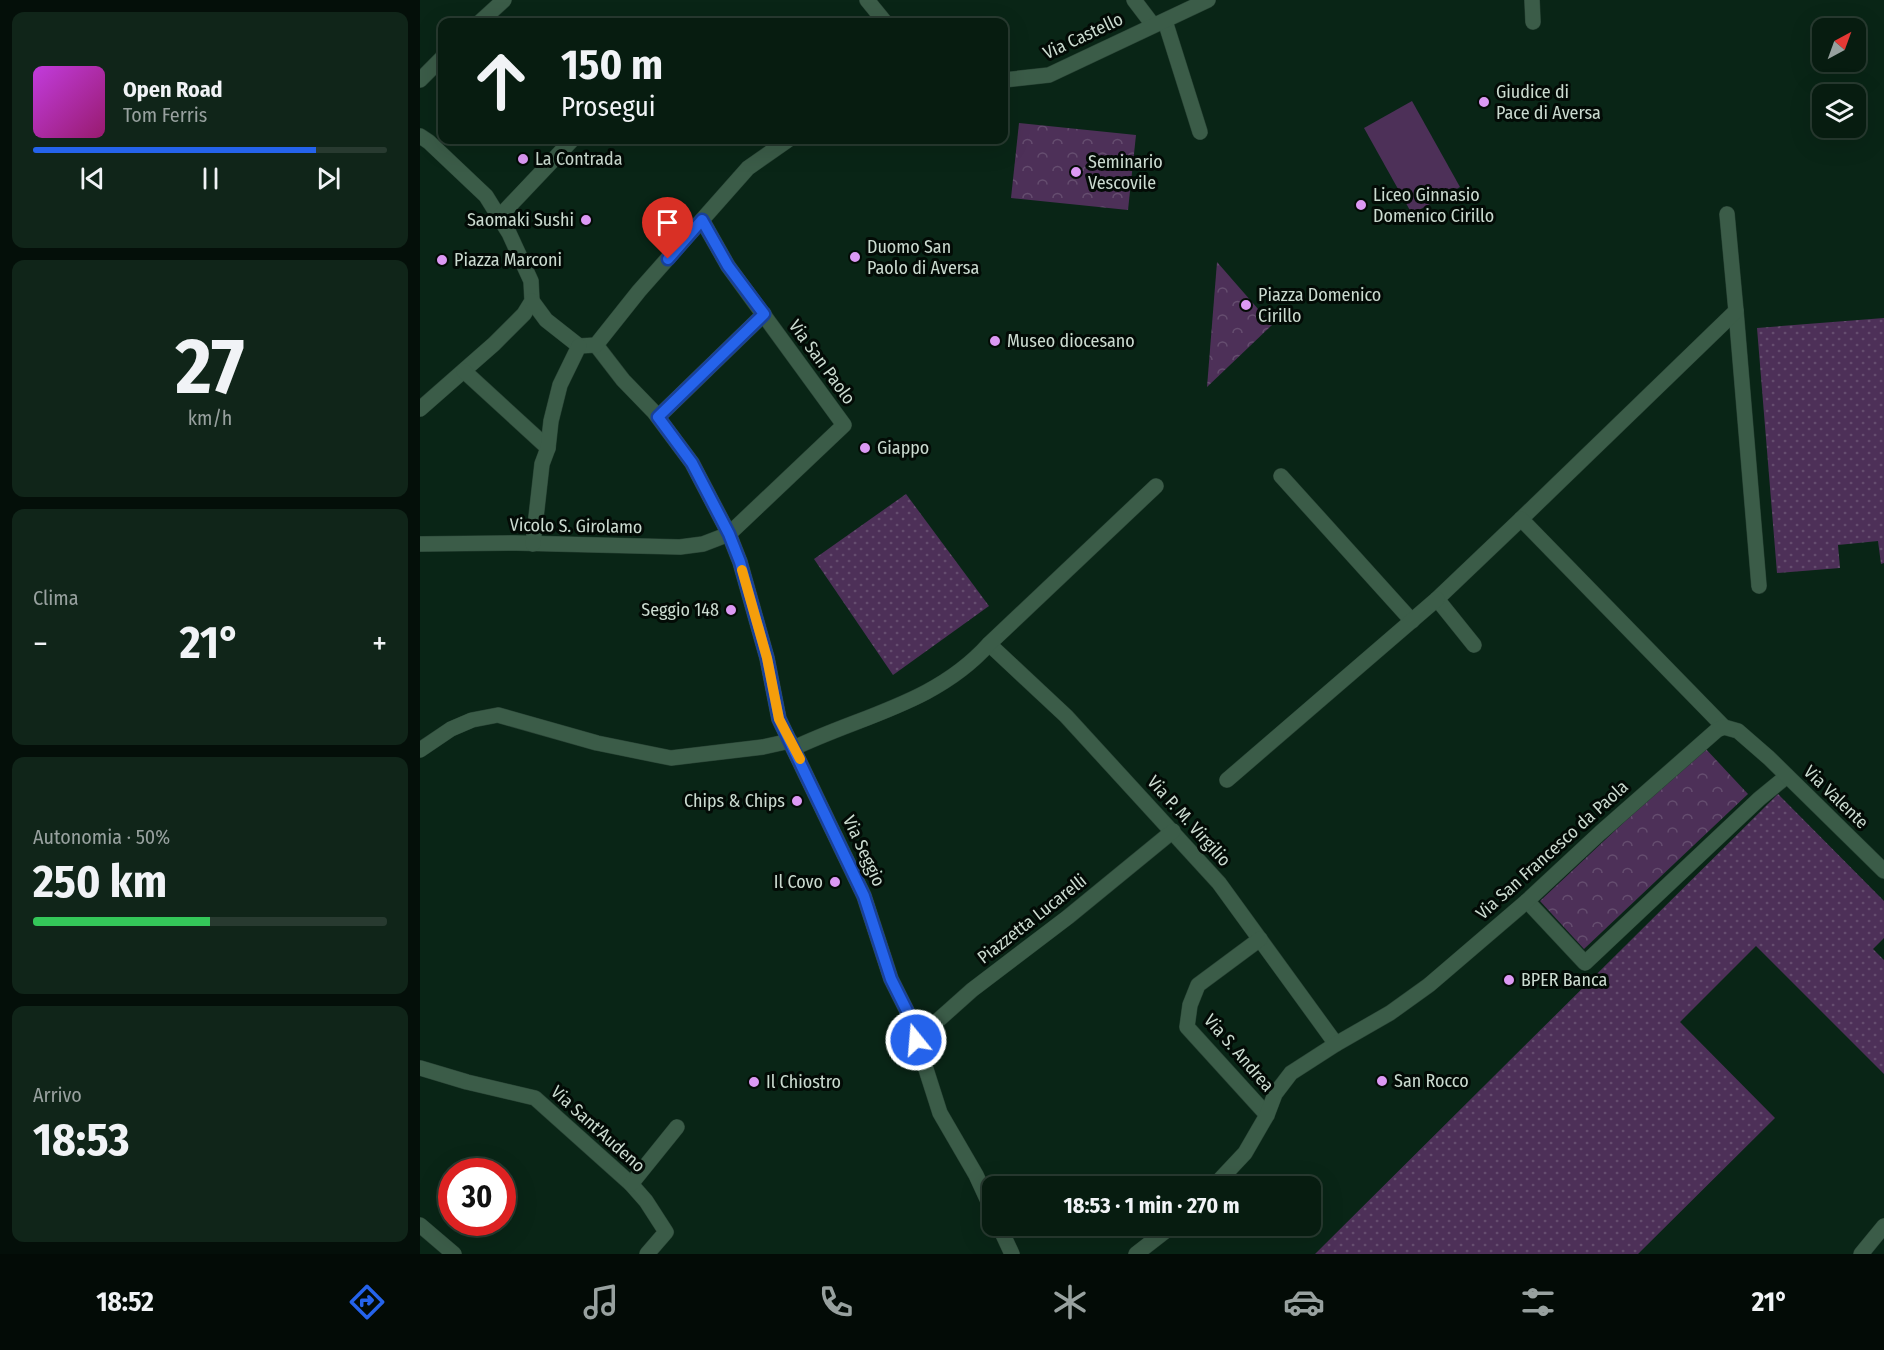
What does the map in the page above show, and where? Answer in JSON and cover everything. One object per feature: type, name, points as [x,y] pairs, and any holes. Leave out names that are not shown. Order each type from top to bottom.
[{"type":"street","points":[[484,18],[504,0]]},
{"type":"street","points":[[867,0],[882,18]]},
{"type":"street","points":[[1134,0],[1159,23],[1200,132]]},
{"type":"street","name":"Via Castello","points":[[1008,80],[1049,75],[1208,0]]},
{"type":"street","points":[[1532,0],[1533,22]]},
{"type":"street","points":[[420,80],[438,62]]},
{"type":"street","points":[[420,136],[486,196],[500,217],[531,280],[532,302],[546,320],[579,346],[596,345],[639,291],[748,168],[782,144]]},
{"type":"street","points":[[500,217],[568,144]]},
{"type":"street","points":[[1727,214],[1759,586]]},
{"type":"street","name":"Via San Paolo","points":[[702,220],[728,266],[844,425],[729,534]]},
{"type":"street","points":[[420,409],[524,314],[532,302]]},
{"type":"street","points":[[1227,780],[1437,599],[1736,311]]},
{"type":"street","points":[[658,417],[764,314]]},
{"type":"street","name":"Via Seggio","points":[[596,345],[623,380],[658,417],[692,463],[729,534],[740,562],[767,658],[779,719],[864,896],[891,979],[908,1013],[940,1113],[982,1187]]},
{"type":"street","points":[[533,544],[542,464],[548,448],[551,421],[560,385],[579,346]]},
{"type":"street","points":[[464,371],[548,448]]},
{"type":"street","points":[[1281,476],[1412,621]]},
{"type":"street","points":[[420,750],[451,729],[472,720],[498,715],[597,743],[671,758],[792,744],[821,735],[896,708],[946,682],[972,663],[1156,486]]},
{"type":"street","points":[[1521,519],[1724,727],[1738,731],[1786,776],[1585,963],[1527,902]]},
{"type":"street","name":"Vicolo S. Girolamo","points":[[420,544],[680,547],[703,544],[729,534]]},
{"type":"street","points":[[1437,599],[1474,645]]},
{"type":"street","name":"Via P. M. Virgilio","points":[[989,645],[1066,716],[1219,883],[1336,1044]]},
{"type":"street","name":"Via San Francesco da Paola","points":[[1223,1176],[1245,1153],[1267,1115],[1275,1094],[1291,1073],[1390,1013],[1429,985],[1527,902],[1705,739],[1724,727]]},
{"type":"street","name":"Via Valente","points":[[1786,776],[1884,871]]},
{"type":"street","name":"Piazzetta Lucarelli","points":[[916,1040],[972,990],[1068,917],[1173,831]]},
{"type":"street","name":"Via S. Andrea","points":[[1260,939],[1198,985],[1190,1005],[1186,1027],[1267,1115]]},
{"type":"street","name":"Via Sant'Audeno","points":[[420,1068],[535,1098],[631,1184],[646,1201],[666,1232],[647,1254]]},
{"type":"street","points":[[631,1184],[677,1127]]},
{"type":"street","points":[[420,1225],[454,1254]]},
{"type":"street","points":[[1861,1254],[1884,1226]]},
{"type":"street","points":[[1004,1236],[1012,1254]]},
{"type":"street","points":[[1136,1254],[1159,1236]]},
{"type":"green space","points":[[1412,101],[1460,187],[1412,214],[1364,128]]},
{"type":"green space","points":[[1019,123],[1136,135],[1128,210],[1011,198]]},
{"type":"green space","points":[[1217,262],[1272,325],[1207,387]]},
{"type":"green space","points":[[1884,318],[1884,563],[1881,564],[1878,541],[1838,545],[1840,568],[1777,573],[1757,328]]},
{"type":"green space","points":[[906,494],[989,606],[893,675],[814,559]]},
{"type":"green space","points":[[1704,747],[1748,794],[1584,949],[1540,901]]},
{"type":"green space","points":[[1778,794],[1884,901],[1884,938],[1873,949],[1884,960],[1884,1074],[1756,946],[1680,1022],[1775,1118],[1638,1254],[1315,1254]]},
{"type":"slow traffic","points":[[742,570],[767,658],[779,719],[800,759]]},
{"type":"place","name":"Giudice di Pace di Aversa","points":[[1484,102]]},
{"type":"place","name":"La Contrada","points":[[523,159]]},
{"type":"place","name":"Seminario Vescovile","points":[[1076,172]]},
{"type":"place","name":"Liceo Ginnasio Domenico Cirillo","points":[[1361,205]]},
{"type":"place","name":"Saomaki Sushi","points":[[586,220]]},
{"type":"place","name":"Duomo San Paolo di Aversa","points":[[855,257]]},
{"type":"place","name":"Piazza Marconi","points":[[442,260]]},
{"type":"place","name":"Piazza Domenico Cirillo","points":[[1246,305]]},
{"type":"place","name":"Museo diocesano","points":[[995,341]]},
{"type":"place","name":"Giappo","points":[[865,448]]},
{"type":"place","name":"Seggio 148","points":[[731,610]]},
{"type":"place","name":"Chips & Chips","points":[[797,801]]},
{"type":"place","name":"Il Covo","points":[[835,882]]},
{"type":"place","name":"BPER Banca","points":[[1509,980]]},
{"type":"place","name":"San Rocco","points":[[1382,1081]]},
{"type":"place","name":"Il Chiostro","points":[[754,1082]]},
{"type":"route","points":[[668,259],[702,220],[728,266],[764,314],[658,417],[692,463],[729,534],[740,562],[767,658],[779,719],[864,896],[891,979],[908,1013],[916,1040]]}]
